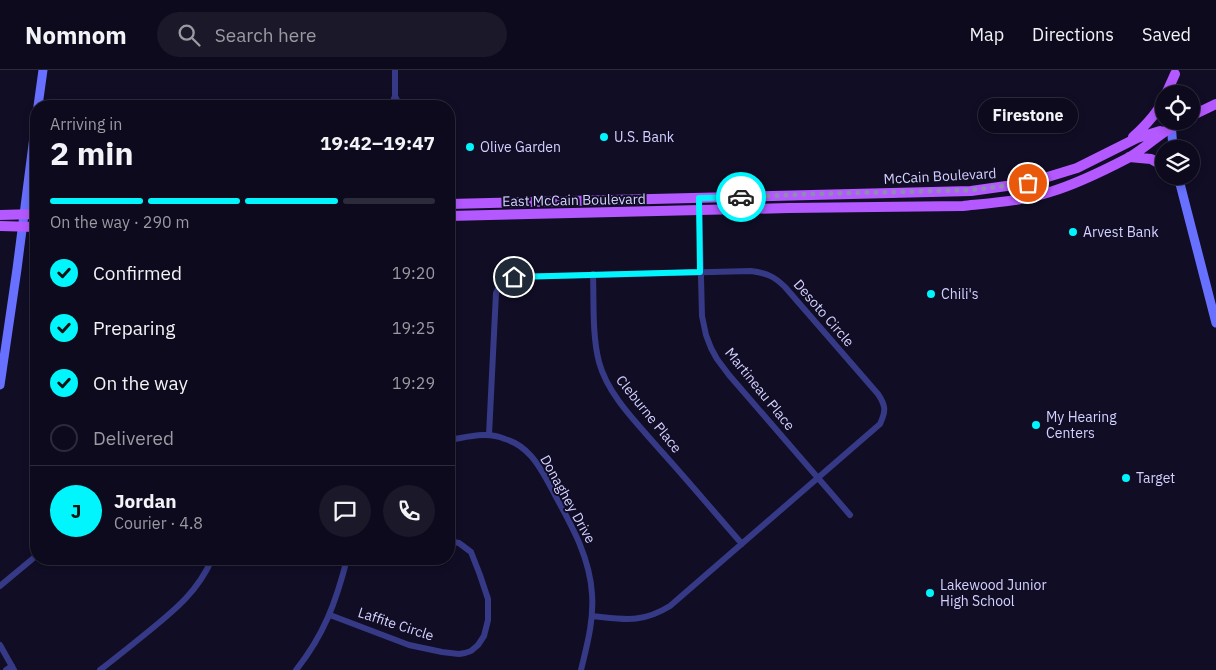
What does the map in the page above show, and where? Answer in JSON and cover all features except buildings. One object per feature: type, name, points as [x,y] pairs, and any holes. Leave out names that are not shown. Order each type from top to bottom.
[{"type":"main road","points":[[1170,85],[1175,72]]},
{"type":"main road","points":[[1200,112],[1214,105]]},
{"type":"main road","points":[[1126,143],[1144,128],[1155,114]]},
{"type":"main road","name":"McCain Boulevard","points":[[699,198],[971,190],[1028,183],[1077,168],[1156,130]]},
{"type":"main road","name":"McCain Boulevard","points":[[699,210],[963,206],[1018,200],[1050,192],[1084,179],[1129,157],[1163,130]]},
{"type":"main road","points":[[1129,157],[1155,161]]},
{"type":"main road","name":"East McCain Boulevard","points":[[455,204],[699,198]]},
{"type":"main road","name":"East McCain Boulevard","points":[[455,216],[699,210]]},
{"type":"main road","points":[[0,215],[30,214]]},
{"type":"main road","points":[[0,226],[30,227]]},
{"type":"street","points":[[39,100],[43,70]]},
{"type":"street","points":[[393,100],[395,70]]},
{"type":"street","points":[[1174,85],[1175,72]]},
{"type":"street","points":[[395,96],[397,100]]},
{"type":"street","points":[[0,385],[30,164]]},
{"type":"street","points":[[1180,185],[1216,323]]},
{"type":"street","name":"Martineau Place","points":[[699,198],[702,316],[706,336],[717,359],[729,375],[850,515]]},
{"type":"street","name":"Desoto Circle","points":[[489,435],[497,290],[505,280],[514,277],[751,271],[771,276],[777,279],[883,401],[885,410],[880,424],[670,606],[656,614],[639,619],[627,620],[592,616]]},
{"type":"street","name":"Cleburne Place","points":[[593,274],[596,349],[599,363],[609,388],[742,544]]},
{"type":"street","name":"Donaghey Drive","points":[[455,439],[479,435],[505,438],[519,446],[531,457],[546,478],[583,550],[591,582],[592,616],[581,670]]},
{"type":"street","name":"Laffite Circle","points":[[330,615],[409,645],[459,654],[471,650],[481,641],[486,626],[488,609],[486,592],[471,552],[460,543],[455,542]]},
{"type":"street","points":[[0,586],[30,561]]},
{"type":"street","points":[[100,670],[180,606],[195,589],[209,565]]},
{"type":"street","points":[[296,670],[316,641],[330,615],[345,565]]},
{"type":"street","points":[[0,645],[13,668],[6,670]]},
{"type":"way so far","points":[[741,197],[971,190],[1028,183]]},
{"type":"place","name":"U.S. Bank","points":[[604,137]]},
{"type":"place","name":"Olive Garden","points":[[470,147]]},
{"type":"place","name":"Firestone","points":[[1028,183]]},
{"type":"place","name":"Arvest Bank","points":[[1073,232]]},
{"type":"place","name":"Chili's","points":[[931,294]]},
{"type":"place","name":"My Hearing Centers","points":[[1036,425]]},
{"type":"place","name":"Target","points":[[1126,478]]},
{"type":"place","name":"Lakewood Junior High School","points":[[930,593]]},
{"type":"route","points":[[514,277],[700,272],[699,198],[741,197]]}]
